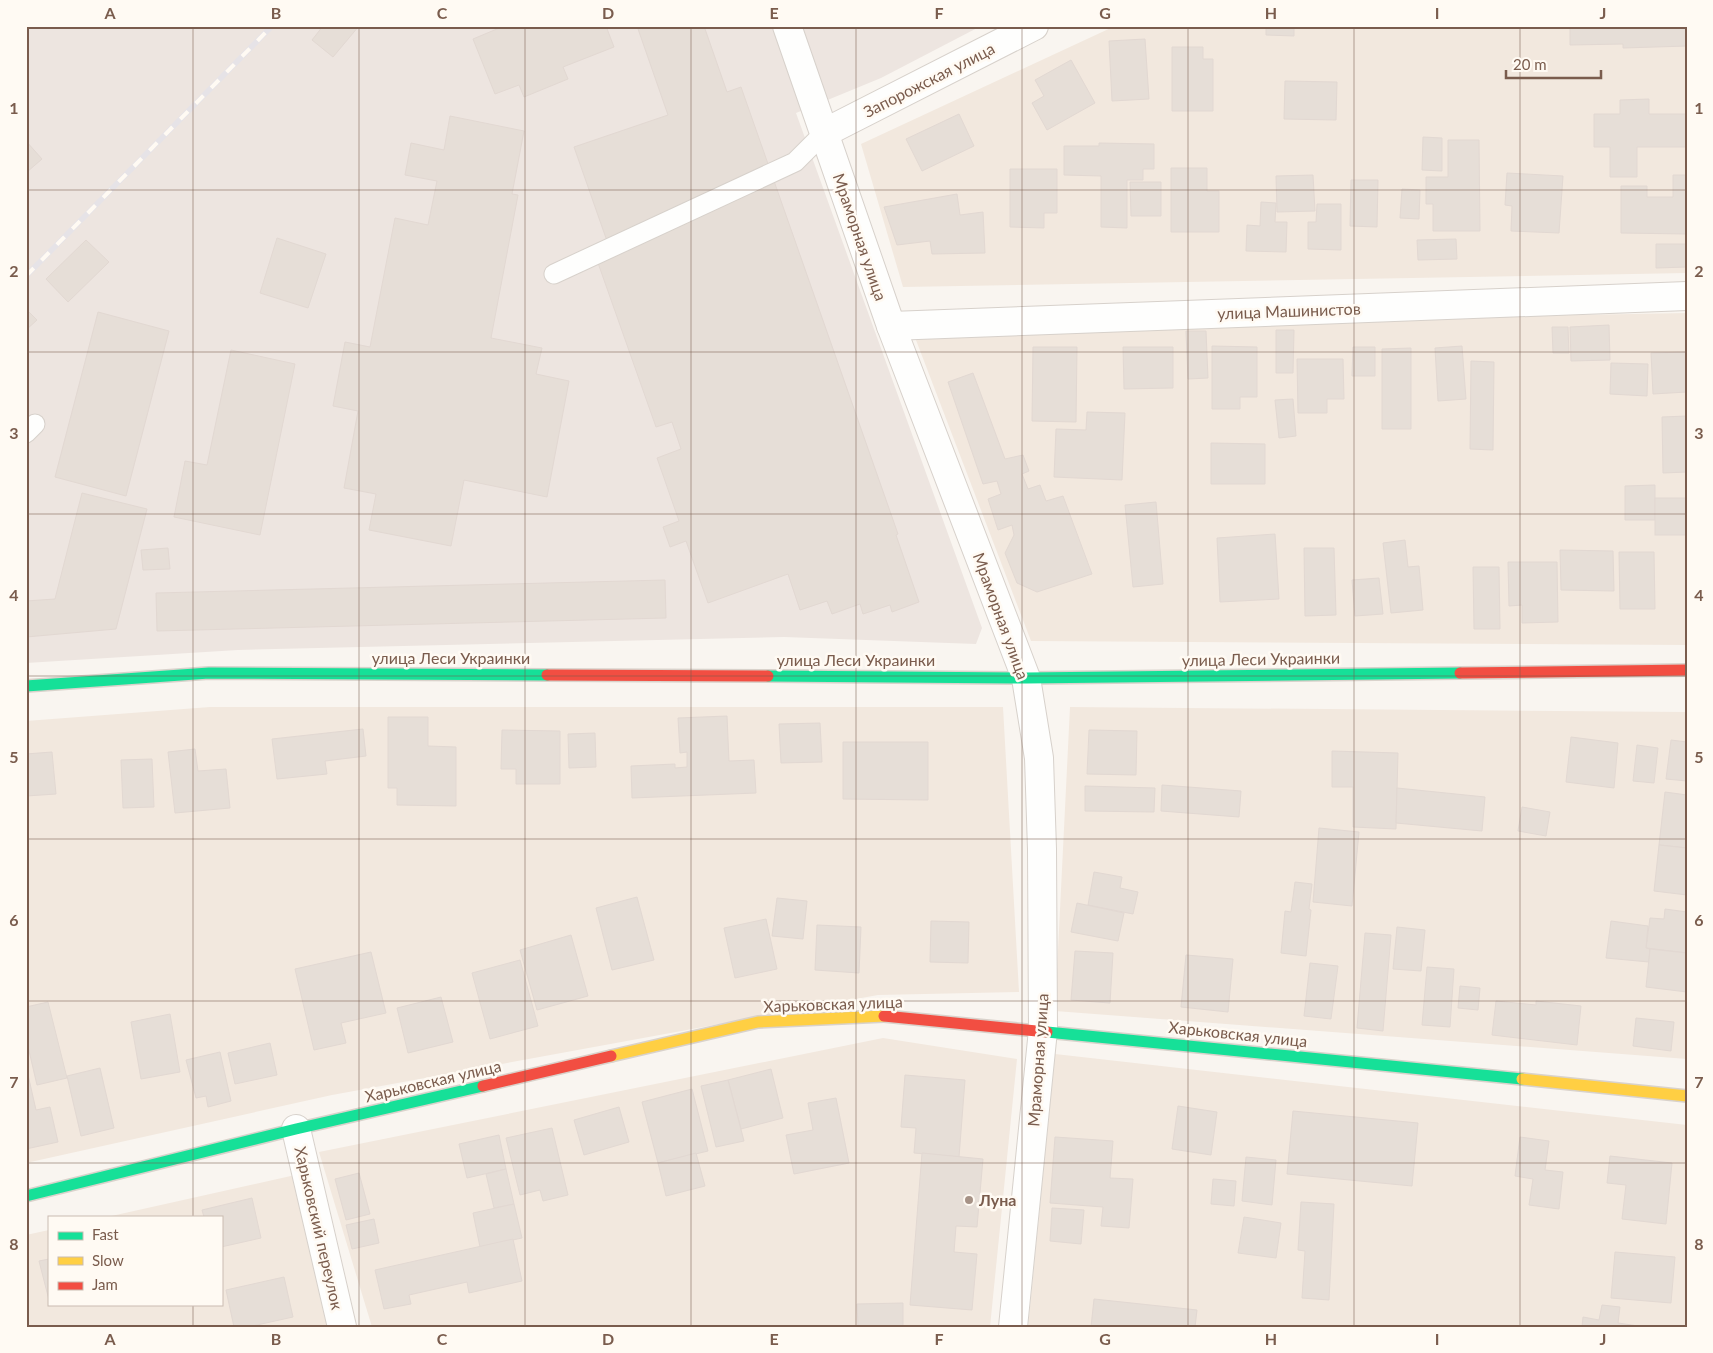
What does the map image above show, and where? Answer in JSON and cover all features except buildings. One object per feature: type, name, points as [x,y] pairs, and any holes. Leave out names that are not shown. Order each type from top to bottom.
[{"type":"street","name":"Мраморная улица","points":[[787,26],[891,326],[1026,678],[1039,758],[1042,849],[1043,1030],[1013,1327]]},
{"type":"street","name":"Запорожская улица","points":[[824,133],[1034,26]]},
{"type":"street","name":"улица Машинистов","points":[[891,326],[1687,296]]},
{"type":"street","name":"улица Леси Украинки","points":[[26,686],[209,673],[1026,678],[1687,670]]},
{"type":"street","name":"Харьковская улица","points":[[26,1196],[296,1129],[758,1022],[890,1016],[1687,1096]]},
{"type":"street","name":"Харьковский переулок","points":[[296,1129],[342,1327]]},
{"type":"lane","points":[[554,274],[795,162],[824,133]]},
{"type":"shaded area","points":[[26,26],[981,26],[881,78],[796,113],[982,628],[976,644],[784,637],[238,650],[26,663]]},
{"type":"shaded area","points":[[1115,26],[1687,26],[1687,273],[903,287],[861,144]]},
{"type":"shaded area","points":[[1687,313],[1687,645],[1031,641],[911,327]]},
{"type":"shaded area","points":[[210,707],[1003,707],[1019,992],[878,995],[332,1095],[26,1163],[26,721]]},
{"type":"shaded area","points":[[1070,707],[1687,712],[1687,1059],[1055,1011]]},
{"type":"shaded area","points":[[883,1038],[1017,1059],[990,1327],[372,1327],[319,1152]]},
{"type":"shaded area","points":[[1055,1054],[1687,1125],[1687,1327],[1028,1327]]},
{"type":"shaded area","points":[[313,1171],[342,1327],[26,1327],[26,1235],[48,1230],[48,1306],[222,1306],[222,1216],[111,1216]]},
{"type":"railway","points":[[26,276],[272,26]]},
{"type":"traffic: fast","points":[[26,686],[209,673],[547,675]]},
{"type":"traffic: fast","points":[[768,676],[1026,678],[1460,673]]},
{"type":"traffic: fast","points":[[1047,1032],[1522,1079]]},
{"type":"traffic: fast","points":[[26,1196],[296,1129],[483,1086]]},
{"type":"traffic: slow","points":[[611,1056],[758,1022],[884,1016]]},
{"type":"traffic: slow","points":[[1522,1079],[1687,1096]]},
{"type":"traffic: jam","points":[[1460,673],[1687,670]]},
{"type":"traffic: jam","points":[[547,675],[768,676]]},
{"type":"traffic: jam","points":[[884,1016],[1047,1032]]},
{"type":"traffic: jam","points":[[483,1086],[611,1056]]},
{"type":"place","name":"Луна","points":[[969,1200]]}]
